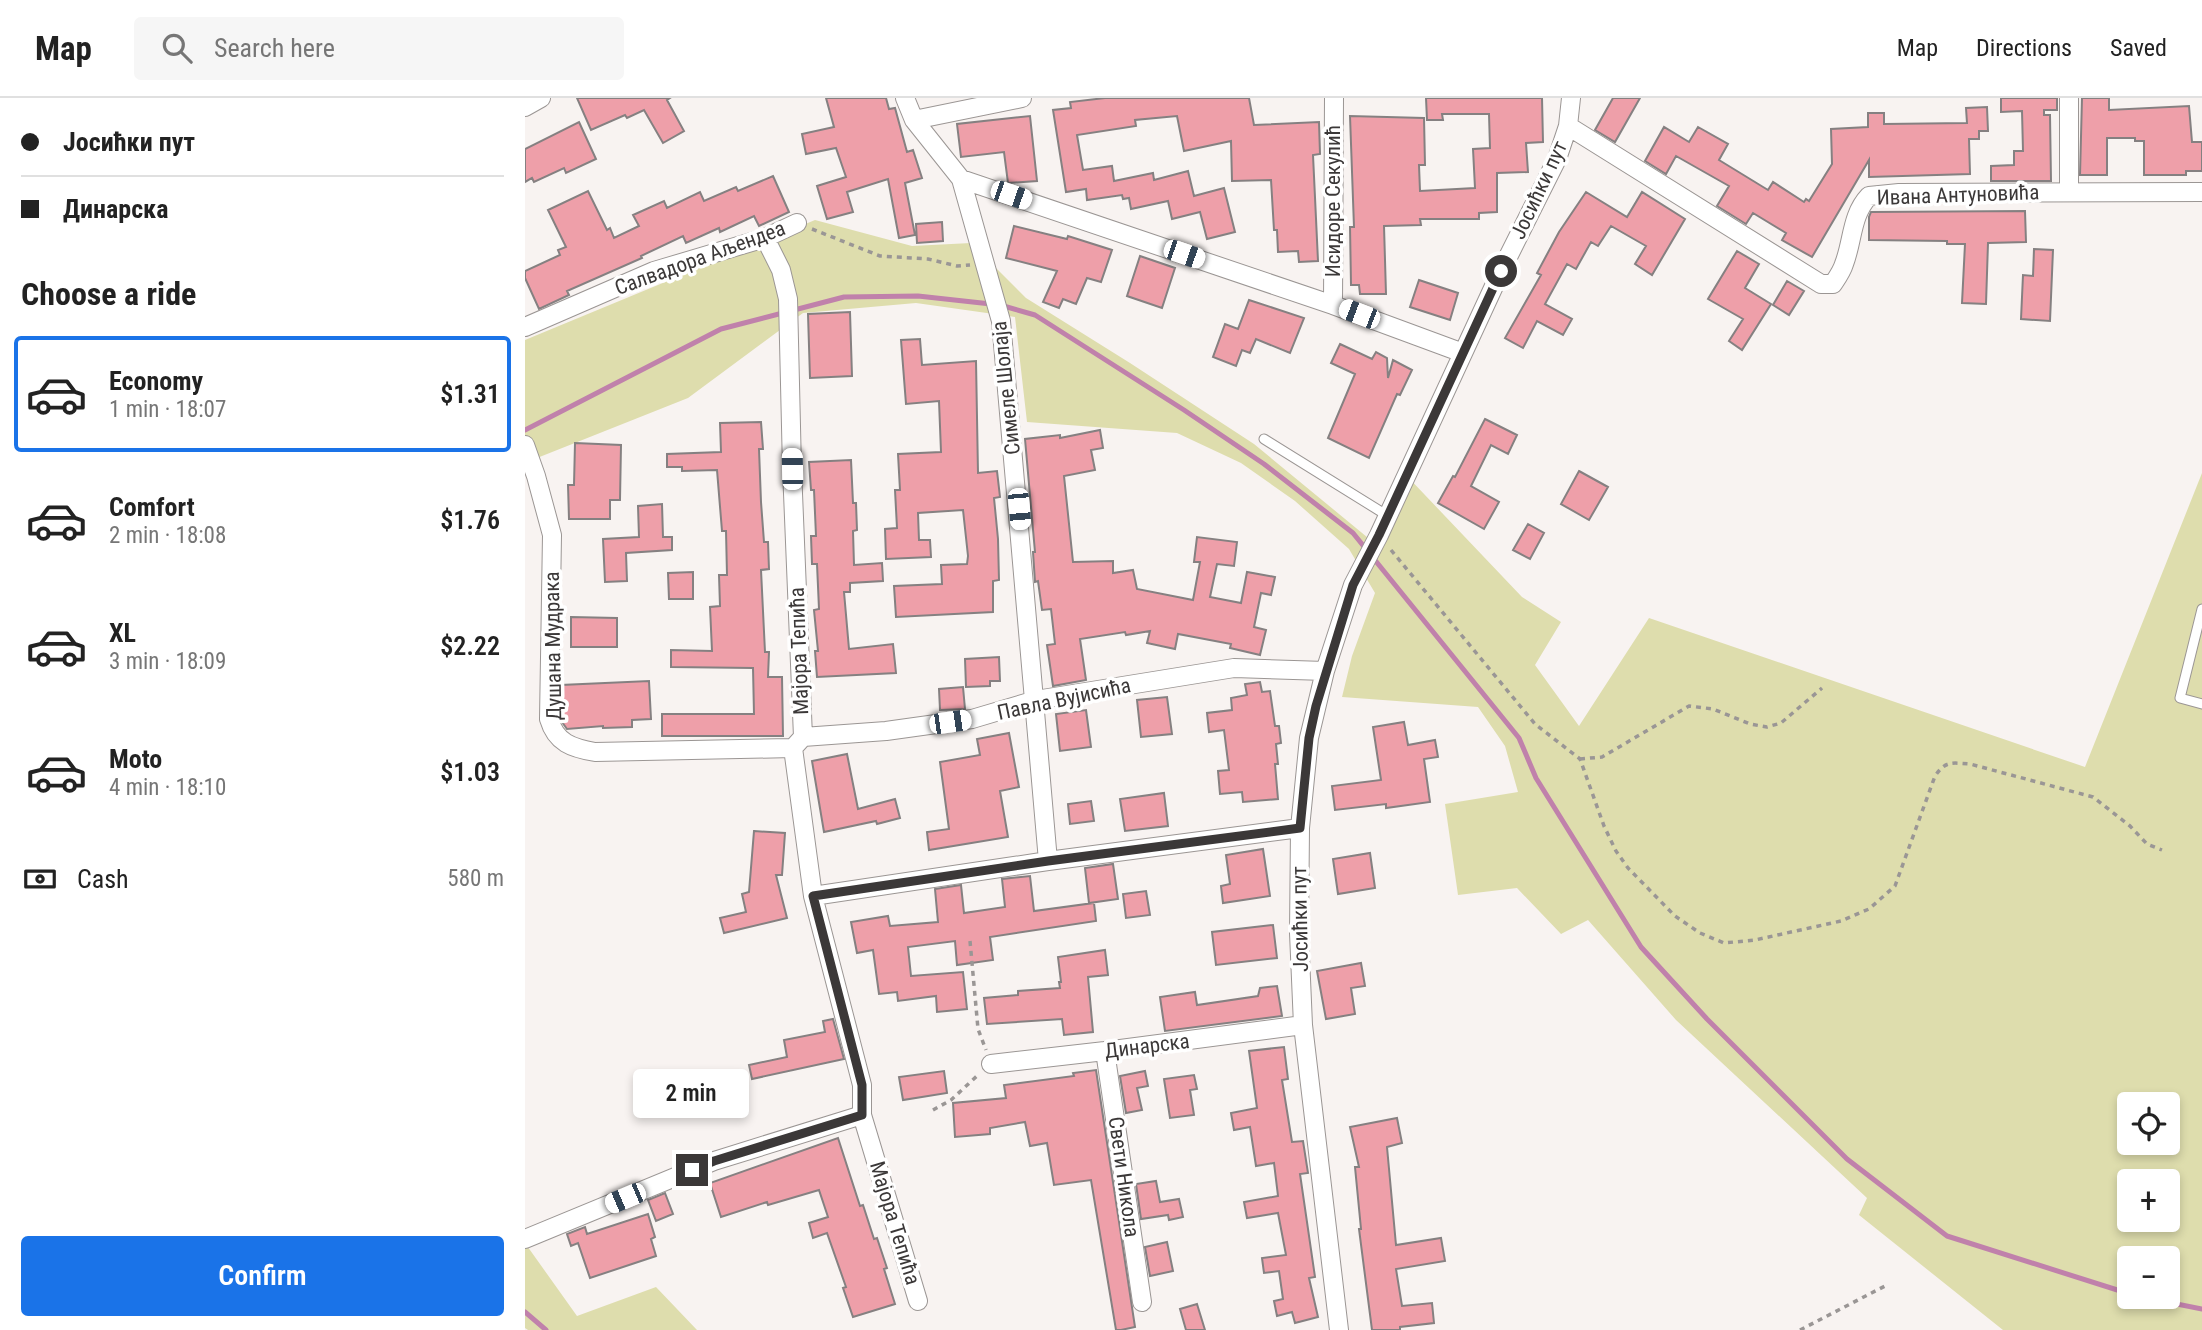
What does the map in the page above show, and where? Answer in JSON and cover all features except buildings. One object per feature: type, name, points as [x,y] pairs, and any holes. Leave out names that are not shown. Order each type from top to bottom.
[{"type":"street","points":[[525,107],[541,98]]},
{"type":"street","name":"Симеле Шолаја","points":[[905,98],[914,120],[961,179],[1001,321],[1048,861]]},
{"type":"street","points":[[914,120],[1022,98]]},
{"type":"street","name":"Исидоре Секулић","points":[[1333,304],[1334,98]]},
{"type":"street","name":"Јосићки пут","points":[[1339,1330],[1303,1026],[1299,933],[1300,828],[1309,738],[1325,671],[1353,585],[1557,159],[1568,126],[1571,98]]},
{"type":"street","points":[[2069,192],[2070,98]]},
{"type":"street","name":"Ивана Антуновића","points":[[1568,126],[1821,284],[1828,285],[1833,284],[1844,266],[1854,222],[1868,196],[1899,193],[2202,192]]},
{"type":"street","points":[[961,179],[1333,304],[1463,353]]},
{"type":"street","name":"Салвадора Аљендеа","points":[[525,327],[654,271],[765,238],[797,223]]},
{"type":"street","name":"Мајора Тепића","points":[[765,238],[781,270],[790,322],[798,743],[813,896],[862,1085],[862,1115],[918,1301]]},
{"type":"street","name":"Душана Мудрака","points":[[527,449],[552,535],[549,719],[561,741],[575,748],[595,752],[798,743]]},
{"type":"street","name":"Павла Вујисића","points":[[798,743],[972,719],[1036,700],[1234,667],[1325,671]]},
{"type":"street","points":[[813,896],[1048,861],[1300,828]]},
{"type":"street","name":"Динарска","points":[[991,1063],[1303,1026]]},
{"type":"street","name":"Свети Никола","points":[[1105,1051],[1142,1302]]},
{"type":"street","points":[[525,1239],[714,1161],[862,1115]]},
{"type":"lane","points":[[1264,439],[1388,516]]},
{"type":"lane","points":[[2202,609],[2180,698],[2202,704]]},
{"type":"path","points":[[797,223],[880,256],[928,260],[957,266],[969,265],[980,246]]},
{"type":"path","points":[[1376,540],[1535,724],[1580,758],[1604,826],[1616,851],[1628,867],[1675,916],[1700,933],[1724,943],[1755,940],[1841,922],[1869,909],[1895,886],[1935,776],[1942,766],[1951,763],[1970,764],[2093,797],[2130,826],[2147,844],[2162,850]]},
{"type":"path","points":[[1580,758],[1602,757],[1689,706],[1713,709],[1750,724],[1767,727],[1781,723],[1822,688]]},
{"type":"path","points":[[933,1110],[951,1100],[991,1063],[978,1029],[969,941]]},
{"type":"path","points":[[1800,1330],[1885,1286]]},
{"type":"green space","points":[[815,220],[912,246],[971,243],[1026,298],[1254,444],[1373,542],[1405,474],[1522,597],[1561,622],[1535,665],[1579,726],[1649,618],[2085,767],[2202,473],[2202,1330],[2003,1330],[1859,1215],[1867,1198],[1676,1020],[1588,920],[1561,934],[1517,888],[1458,895],[1445,804],[1518,792],[1505,746],[1478,707],[1342,697],[1352,656],[1375,593],[1349,549],[1295,501],[1241,463],[1177,433],[1027,422],[1015,317],[916,303],[803,313],[688,398],[532,460],[525,455],[525,340]]},
{"type":"green space","points":[[525,1243],[577,1316],[656,1287],[697,1330],[528,1330],[525,1328]]},
{"type":"waterway","points":[[525,430],[721,329],[844,297],[918,296],[1000,305],[1035,315],[1264,464],[1353,533],[1519,738],[1536,778],[1641,947],[1707,1019],[1847,1159],[1947,1236],[2117,1290]]},
{"type":"waterway","points":[[2180,1305],[2202,1309]]},
{"type":"waterway","points":[[525,1312],[546,1330]]},
{"type":"route","points":[[692,1170],[862,1115],[862,1085],[813,896],[1048,861],[1300,828],[1309,738],[1325,671],[1353,585],[1379,535],[1501,271]]}]
